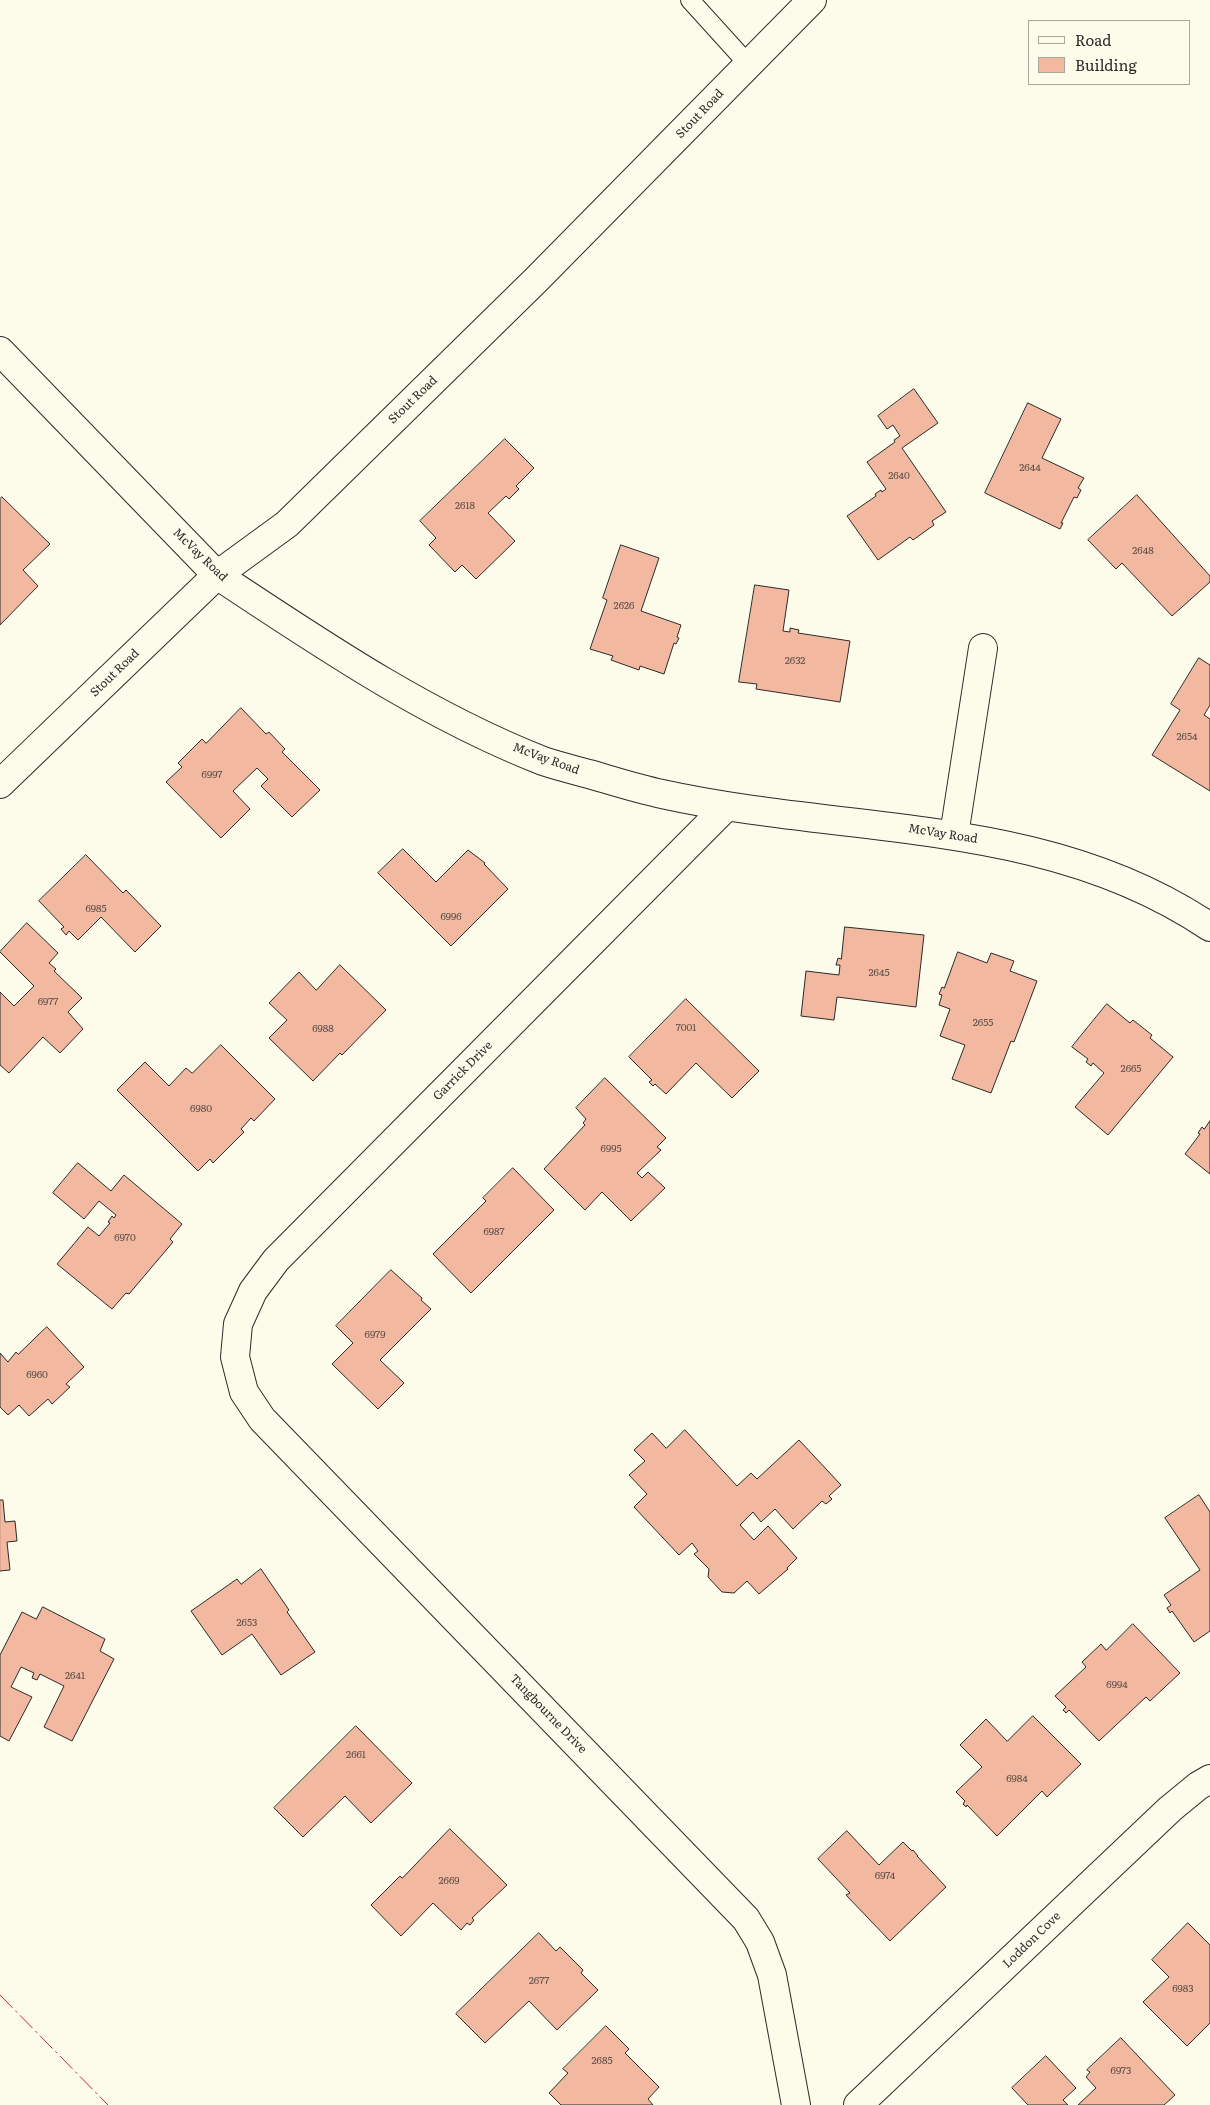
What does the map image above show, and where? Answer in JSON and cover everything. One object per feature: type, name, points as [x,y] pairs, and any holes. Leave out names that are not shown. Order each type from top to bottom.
[{"type":"street","name":"Stout Road","points":[[0,784],[217,575],[286,524],[536,280],[812,0]]},
{"type":"street","name":"McVay Road","points":[[0,352],[217,575],[312,638],[400,692],[479,734],[545,762],[662,794],[727,806],[954,835],[1027,848],[1097,869],[1148,891],[1210,927]]},
{"type":"street","points":[[954,835],[983,648]]},
{"type":"street","name":"Garrick Drive","points":[[235,1357],[238,1324],[253,1291],[276,1260],[727,806]]},
{"type":"street","name":"Tangbourne Drive","points":[[235,1357],[244,1392],[262,1419],[746,1919],[760,1942],[772,1975],[796,2105]]},
{"type":"street","name":"Loddon Cove","points":[[858,2105],[1170,1809],[1210,1779]]},
{"type":"lane","points":[[690,0],[748,64]]},
{"type":"building","points":[[914,389],[938,423],[902,448],[946,512],[932,521],[934,525],[913,540],[910,537],[878,560],[847,516],[876,496],[875,494],[886,489],[867,462],[895,442],[894,440],[900,436],[893,425],[887,429],[878,416]]},
{"type":"building","points":[[1028,403],[1061,419],[1042,458],[1084,478],[1078,488],[1081,490],[1077,498],[1074,497],[1060,529],[985,493]]},
{"type":"building","points":[[505,439],[534,468],[516,486],[519,489],[509,499],[506,496],[488,513],[515,541],[476,579],[462,565],[455,572],[429,545],[436,538],[420,521]]},
{"type":"building","points":[[1137,495],[1210,576],[1210,582],[1172,616],[1122,563],[1116,569],[1088,540]]},
{"type":"building","points":[[2,497],[50,544],[23,570],[38,586],[0,625],[0,499]]},
{"type":"building","points":[[621,545],[659,558],[641,611],[681,625],[677,637],[679,638],[676,644],[674,643],[664,674],[640,666],[639,670],[611,660],[613,656],[590,649],[607,600],[603,598]]},
{"type":"building","points":[[755,585],[789,590],[783,631],[790,632],[790,628],[799,630],[798,633],[850,641],[840,702],[756,689],[757,684],[739,682]]},
{"type":"building","points":[[1199,658],[1210,665],[1210,705],[1204,715],[1210,719],[1210,791],[1152,755],[1180,710],[1171,704]]},
{"type":"building","points":[[241,708],[266,734],[269,732],[285,749],[282,752],[320,790],[292,817],[261,786],[268,779],[257,768],[233,791],[250,809],[221,838],[166,782],[182,767],[178,763],[202,739],[206,743]]},
{"type":"building","points":[[403,849],[436,882],[468,850],[485,863],[508,889],[451,946],[378,873]]},
{"type":"building","points":[[86,855],[123,893],[126,890],[161,926],[135,952],[101,917],[78,940],[69,931],[66,935],[61,929],[64,927],[39,901]]},
{"type":"building","points":[[27,923],[58,953],[49,963],[56,969],[54,971],[82,998],[68,1012],[83,1029],[60,1053],[43,1037],[9,1073],[0,1065],[0,992],[14,1006],[34,986],[0,952]]},
{"type":"building","points":[[845,927],[924,935],[916,1007],[837,997],[834,1020],[801,1016],[806,971],[839,975],[840,965],[836,965],[838,958],[841,959]]},
{"type":"building","points":[[958,952],[987,963],[991,953],[1014,961],[1010,971],[1037,981],[1014,1042],[1011,1041],[991,1093],[952,1079],[965,1045],[940,1036],[950,1009],[939,1005],[942,995],[939,994],[942,987],[944,988]]},
{"type":"building","points":[[340,965],[386,1010],[342,1055],[340,1053],[313,1081],[269,1038],[287,1020],[269,1003],[299,972],[316,990]]},
{"type":"building","points":[[686,999],[759,1071],[732,1098],[696,1063],[666,1094],[655,1084],[653,1086],[649,1082],[652,1080],[629,1057]]},
{"type":"building","points":[[1107,1004],[1130,1023],[1133,1020],[1152,1035],[1150,1038],[1173,1057],[1108,1135],[1075,1107],[1104,1073],[1093,1063],[1091,1066],[1086,1062],[1088,1059],[1072,1047]]},
{"type":"building","points":[[221,1045],[275,1099],[254,1121],[251,1118],[241,1129],[244,1132],[213,1163],[210,1159],[198,1171],[117,1090],[145,1062],[169,1086],[186,1068],[192,1073]]},
{"type":"building","points":[[605,1078],[666,1138],[657,1147],[661,1150],[637,1173],[642,1178],[648,1172],[665,1188],[631,1221],[602,1192],[585,1210],[544,1169],[585,1125],[583,1123],[586,1119],[576,1108]]},
{"type":"building","points":[[1210,1121],[1210,1174],[1185,1154],[1200,1134],[1198,1133],[1202,1127],[1204,1129]]},
{"type":"building","points":[[78,1163],[111,1191],[124,1175],[182,1224],[170,1239],[173,1242],[129,1294],[126,1293],[112,1309],[57,1264],[88,1227],[99,1236],[110,1223],[108,1222],[112,1216],[114,1218],[116,1215],[99,1201],[84,1219],[53,1193]]},
{"type":"building","points":[[513,1168],[554,1210],[471,1293],[433,1254],[486,1201],[483,1198]]},
{"type":"building","points":[[391,1270],[422,1298],[421,1300],[431,1309],[380,1360],[404,1383],[378,1409],[332,1364],[353,1343],[336,1326]]},
{"type":"building","points":[[47,1327],[84,1367],[66,1384],[70,1387],[52,1404],[48,1399],[29,1416],[19,1405],[8,1415],[0,1407],[0,1353],[8,1362],[16,1352],[18,1354]]},
{"type":"building","points":[[685,1430],[737,1486],[751,1473],[757,1479],[799,1440],[841,1485],[829,1496],[832,1499],[826,1504],[822,1501],[793,1529],[775,1509],[761,1522],[753,1512],[740,1525],[754,1540],[768,1526],[797,1558],[788,1569],[759,1594],[747,1581],[734,1593],[722,1592],[708,1577],[709,1569],[694,1554],[698,1551],[692,1543],[679,1555],[634,1507],[647,1494],[629,1475],[645,1461],[634,1450],[652,1433],[666,1448]]},
{"type":"building","points":[[1199,1495],[1210,1512],[1210,1631],[1194,1642],[1172,1611],[1170,1613],[1167,1608],[1171,1605],[1164,1595],[1200,1570],[1165,1518]]},
{"type":"building","points":[[0,1500],[3,1500],[5,1522],[15,1521],[17,1541],[7,1542],[10,1570],[0,1571]]},
{"type":"building","points":[[261,1569],[289,1610],[287,1612],[315,1652],[281,1675],[252,1634],[222,1655],[191,1611],[237,1579],[241,1584]]},
{"type":"building","points":[[43,1607],[105,1639],[100,1651],[114,1659],[72,1741],[44,1727],[64,1686],[40,1674],[37,1680],[32,1678],[34,1673],[21,1667],[11,1687],[32,1697],[9,1741],[0,1736],[0,1655],[22,1612],[36,1619]]},
{"type":"building","points":[[1133,1624],[1180,1673],[1150,1701],[1146,1697],[1099,1741],[1069,1710],[1066,1713],[1063,1710],[1066,1707],[1055,1696],[1086,1667],[1082,1662],[1101,1644],[1106,1650]]},
{"type":"building","points":[[1033,1716],[1081,1764],[1047,1797],[1042,1791],[997,1836],[967,1805],[966,1807],[963,1804],[965,1801],[956,1792],[982,1767],[960,1745],[986,1719],[1007,1741]]},
{"type":"building","points":[[356,1726],[412,1783],[371,1823],[345,1796],[303,1837],[274,1808]]},
{"type":"building","points":[[450,1829],[507,1885],[472,1918],[474,1920],[470,1925],[467,1923],[461,1930],[433,1903],[401,1936],[371,1905],[400,1876],[402,1878]]},
{"type":"building","points":[[847,1831],[879,1865],[903,1842],[913,1850],[946,1887],[890,1941],[846,1895],[850,1893],[818,1859]]},
{"type":"building","points":[[1188,1923],[1210,1945],[1210,2023],[1187,2046],[1143,2002],[1169,1977],[1152,1960]]},
{"type":"building","points":[[539,1933],[556,1951],[560,1947],[583,1970],[581,1973],[598,1990],[557,2030],[529,2001],[485,2043],[456,2014]]},
{"type":"building","points":[[606,2026],[629,2049],[625,2053],[659,2087],[648,2099],[653,2105],[561,2105],[549,2093],[568,2073],[563,2069]]},
{"type":"building","points":[[1121,2038],[1175,2095],[1164,2105],[1078,2105],[1096,2088],[1086,2077],[1090,2072],[1087,2070]]},
{"type":"building","points":[[1046,2056],[1076,2088],[1063,2100],[1068,2105],[1028,2105],[1012,2088]]},
{"type":"power","points":[[0,1995],[108,2105]]}]
